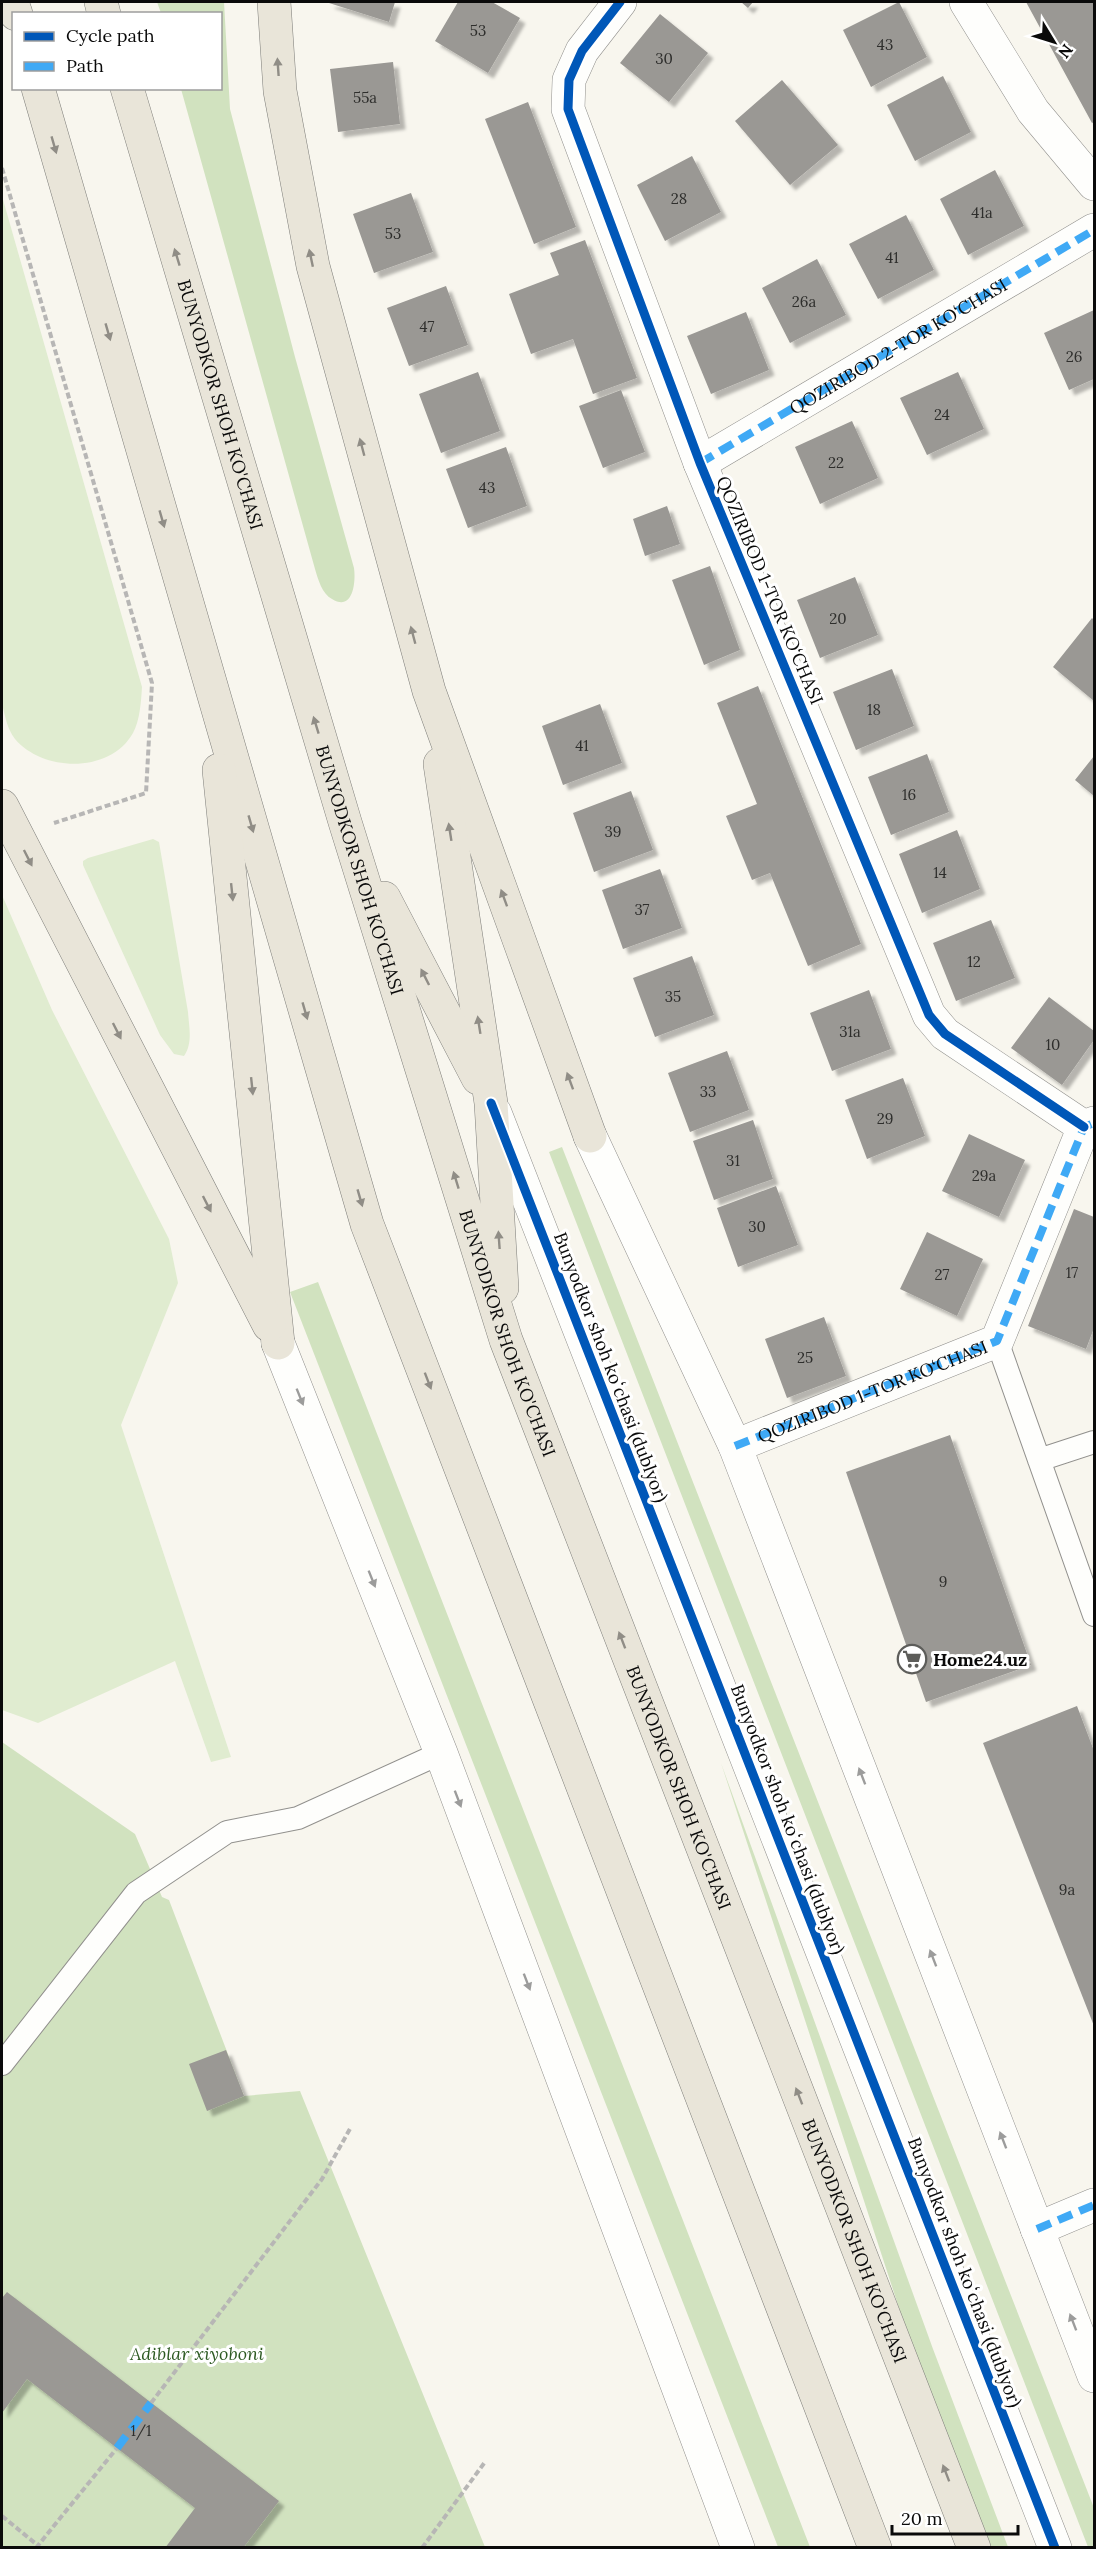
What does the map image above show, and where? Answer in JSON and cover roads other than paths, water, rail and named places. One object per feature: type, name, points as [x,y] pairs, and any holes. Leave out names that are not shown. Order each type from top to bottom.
[{"type":"main road","points":[[274,2],[280,91],[313,266],[429,691],[590,1136]]},
{"type":"main road","points":[[39,90],[367,1224],[875,2547]]},
{"type":"main road","name":"BUNYODKOR SHOH KO'CHASI","points":[[128,90],[345,822],[506,1340],[974,2547]]},
{"type":"main road","points":[[211,687],[278,1343]]},
{"type":"main road","points":[[429,691],[491,1103],[506,1340]]},
{"type":"main road","points":[[2,806],[278,1343]]},
{"type":"main road","points":[[345,822],[491,1103]]},
{"type":"street","name":"QOZIRIBOD 1-TOR KO‘CHASI","points":[[620,2],[578,61],[568,80],[568,109],[700,463],[929,1015],[945,1034],[1089,1125],[997,1341],[735,1446]]},
{"type":"street","points":[[966,2],[1034,111],[1095,184]]},
{"type":"street","name":"QOZIRIBOD 2-TOR KO‘CHASI","points":[[700,463],[1095,230]]},
{"type":"street","name":"Bunyodkor shoh koʻchasi (dublyor)","points":[[491,1103],[1054,2547]]},
{"type":"street","points":[[590,1136],[735,1446],[1095,2376]]},
{"type":"street","points":[[278,1343],[441,1753],[738,2547]]},
{"type":"street","points":[[1037,2229],[1095,2205]]},
{"type":"lane","points":[[997,1341],[1095,1616]]},
{"type":"lane","points":[[1039,1460],[1095,1442]]},
{"type":"lane","points":[[2,2064],[136,1893],[227,1832],[298,1818],[441,1753]]},
{"type":"place","name":"Home24.uz","points":[[912,1659]]},
{"type":"park label","name":"Adiblar xiyoboni","points":[[197,2353]]}]
